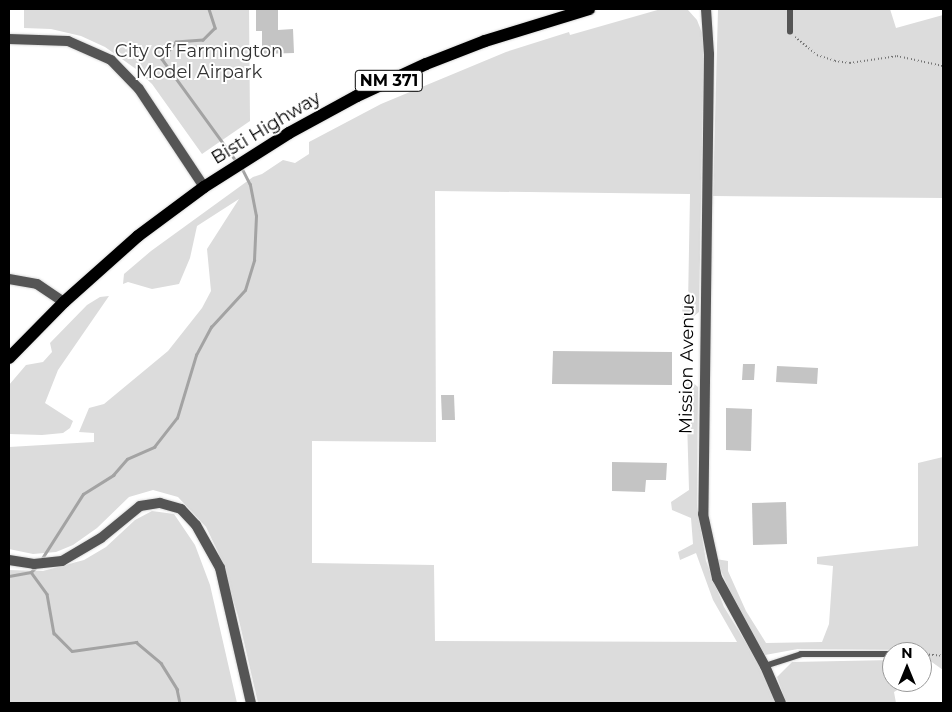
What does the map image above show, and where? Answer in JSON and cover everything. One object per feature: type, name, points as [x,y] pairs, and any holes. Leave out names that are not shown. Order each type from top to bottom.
[{"type":"main road","name":"Bisti Highway","points":[[9,358],[64,302],[138,236],[204,187],[289,133],[389,80],[485,41],[589,9]]},
{"type":"street","name":"Mission Avenue","points":[[706,9],[709,54],[703,514],[717,578],[765,666],[781,703]]},
{"type":"street","points":[[9,39],[68,41],[111,60],[139,88],[204,187]]},
{"type":"street","points":[[9,279],[37,284],[64,302]]},
{"type":"street","points":[[9,560],[34,564],[62,561],[95,542],[140,506],[160,503],[181,509],[196,525],[220,568],[251,703]]},
{"type":"lane","points":[[790,9],[790,32]]},
{"type":"lane","points":[[765,666],[801,654],[882,654]]},
{"type":"path","points":[[790,32],[817,54],[835,61],[850,63],[897,56],[943,66]]},
{"type":"green space","name":"City of Farmington Model Airpark","points":[[24,9],[249,9],[250,121],[202,154],[152,84],[136,69],[105,47],[81,36],[51,29],[24,28]]},
{"type":"green space","points":[[661,9],[688,10],[697,20],[704,38],[699,312],[683,325],[682,304],[688,304],[690,194],[435,191],[436,442],[312,441],[312,563],[434,565],[435,641],[737,642],[713,600],[696,553],[680,560],[678,552],[693,544],[691,518],[672,510],[671,502],[689,490],[686,384],[692,382],[698,387],[697,506],[706,561],[724,607],[758,662],[776,703],[258,703],[238,616],[218,552],[206,527],[178,497],[153,490],[129,497],[97,528],[73,545],[56,552],[33,554],[9,549],[9,447],[94,442],[94,433],[79,432],[89,408],[104,404],[168,351],[202,308],[211,291],[207,249],[239,199],[197,226],[190,258],[179,284],[152,289],[128,282],[123,284],[124,274],[151,251],[253,177],[262,174],[283,160],[295,163],[309,154],[309,142],[381,104],[506,52],[569,32],[570,35]]},
{"type":"green space","points":[[718,9],[890,9],[896,28],[943,15],[943,198],[713,196]]},
{"type":"green space","points":[[109,296],[58,370],[45,403],[73,421],[70,428],[63,433],[42,435],[9,434],[9,385],[26,365],[43,362],[52,352],[50,343],[87,305],[100,297]]},
{"type":"green space","points":[[943,457],[943,670],[932,662],[932,642],[882,642],[882,650],[798,649],[765,655],[736,606],[716,559],[728,561],[728,571],[746,611],[766,643],[822,642],[829,624],[833,566],[817,564],[817,557],[918,546],[918,463]]},
{"type":"green space","points":[[152,511],[174,514],[195,545],[210,585],[237,703],[9,703],[9,570],[43,571],[84,560],[106,547],[135,520]]},
{"type":"green space","points":[[882,660],[882,692],[894,692],[896,703],[786,703],[777,677],[792,662]]},
{"type":"building","points":[[256,9],[278,9],[278,30],[293,29],[294,53],[262,54],[262,31],[256,31]]},
{"type":"building","points":[[553,351],[672,352],[672,385],[552,384]]},
{"type":"building","points":[[743,364],[755,364],[754,380],[742,380]]},
{"type":"building","points":[[777,366],[818,368],[817,384],[776,382]]},
{"type":"building","points":[[441,395],[454,395],[455,420],[442,420]]},
{"type":"building","points":[[726,408],[752,409],[751,451],[726,450]]},
{"type":"building","points":[[612,462],[667,463],[666,480],[646,480],[645,492],[612,491]]},
{"type":"building","points":[[786,502],[787,544],[753,545],[752,503]]},
{"type":"waterway","points":[[209,9],[215,28],[203,40],[176,42],[162,59],[236,161]]},
{"type":"waterway","points":[[41,560],[83,494],[113,475],[127,459],[154,447],[177,418],[196,355],[211,327],[245,290],[254,260],[256,216],[250,185],[241,167]]},
{"type":"waterway","points":[[9,576],[31,572],[36,567]]},
{"type":"waterway","points":[[31,572],[47,594],[54,633],[72,651],[136,642],[161,663],[177,689],[180,703]]}]
